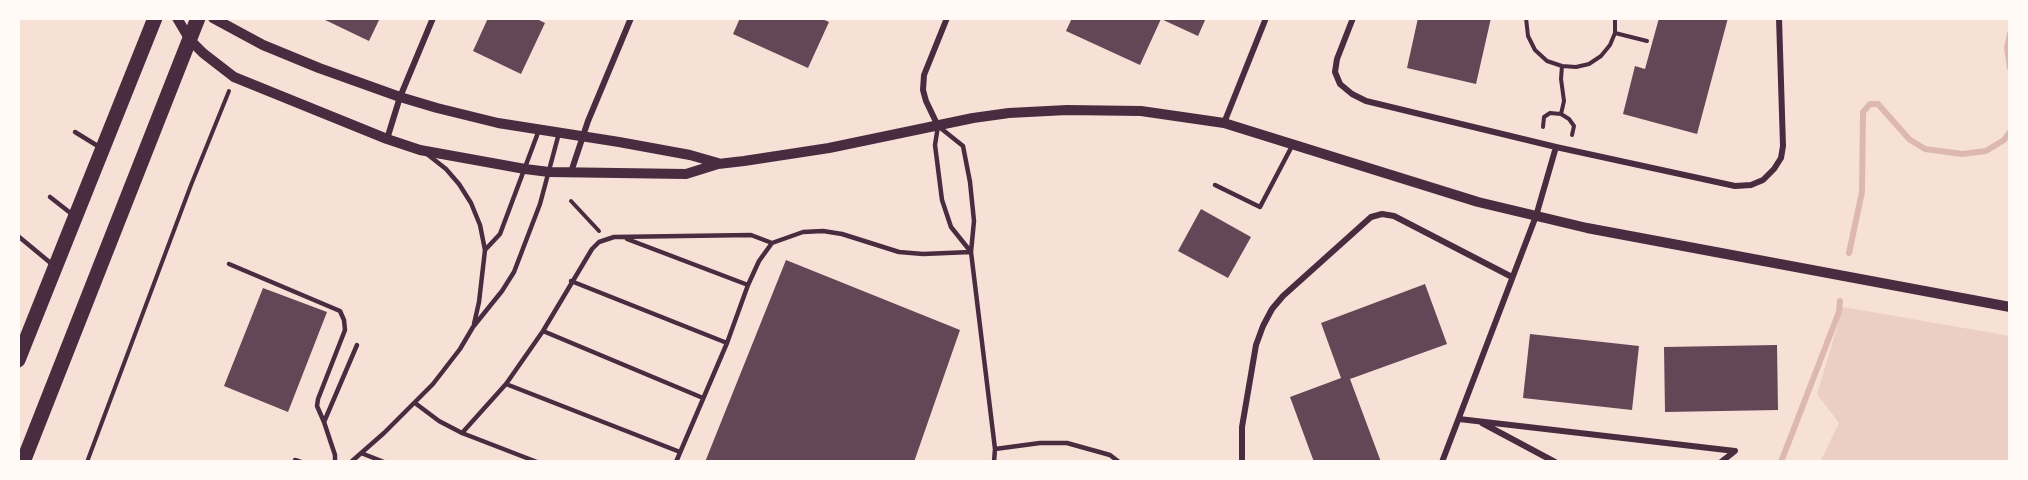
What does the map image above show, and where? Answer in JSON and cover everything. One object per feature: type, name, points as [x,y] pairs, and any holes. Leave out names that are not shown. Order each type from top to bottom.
[{"type":"main road","points":[[18,360],[155,18]]},
{"type":"main road","points":[[23,462],[198,18]]},
{"type":"street","points":[[177,18],[190,40],[215,64],[234,77],[387,139],[423,150],[525,169],[549,172],[686,174],[718,164],[829,148],[973,118],[1008,113],[1067,110],[1141,111],[1224,123],[1421,185],[1587,228],[2010,307]]},
{"type":"street","points":[[213,18],[282,53],[400,97],[498,123],[680,153],[718,164]]},
{"type":"street","points":[[387,139],[400,97],[433,18]]},
{"type":"street","points":[[571,172],[582,137],[631,18]]},
{"type":"street","points":[[938,126],[923,90],[924,75],[947,18]]},
{"type":"street","points":[[1224,123],[1266,18]]},
{"type":"street","points":[[1353,18],[1337,59],[1335,72],[1340,84],[1352,94],[1366,101],[1556,147],[1735,186],[1751,185],[1763,180],[1774,170],[1781,158],[1784,146],[1779,18]]},
{"type":"street","points":[[1442,462],[1536,216],[1556,147]]},
{"type":"street","points":[[1242,462],[1242,427],[1256,345],[1263,326],[1272,309],[1283,296],[1371,217],[1382,214],[1394,216],[1512,277]]},
{"type":"street","points":[[1459,418],[1735,451],[1721,462]]},
{"type":"street","points":[[1479,421],[1554,462]]},
{"type":"lane","points":[[971,252],[951,227],[942,200],[935,145],[938,126],[963,146],[974,221],[971,252],[995,449],[994,462]]},
{"type":"lane","points":[[485,250],[500,234],[539,130]]},
{"type":"lane","points":[[75,132],[102,148]]},
{"type":"lane","points":[[351,462],[384,434],[446,368],[514,272],[540,204],[559,133]]},
{"type":"lane","points":[[1215,185],[1260,207],[1293,144]]},
{"type":"lane","points":[[423,150],[446,169],[459,184],[471,203],[480,225],[485,250],[479,302],[473,327]]},
{"type":"lane","points":[[50,196],[75,217]]},
{"type":"lane","points":[[676,462],[727,343],[748,285],[759,261],[772,243],[803,232],[823,231],[842,234],[899,252],[923,254],[971,252]]},
{"type":"lane","points":[[462,433],[506,384],[543,331],[592,249],[606,239],[751,235],[772,243]]},
{"type":"lane","points":[[18,236],[55,267]]},
{"type":"lane","points":[[624,237],[748,285]]},
{"type":"lane","points":[[229,264],[340,311],[345,330],[317,406],[335,455],[335,462]]},
{"type":"lane","points":[[571,281],[727,343]]},
{"type":"lane","points":[[543,331],[703,398]]},
{"type":"lane","points":[[324,422],[357,345]]},
{"type":"lane","points":[[506,384],[680,452]]},
{"type":"lane","points":[[415,403],[462,433],[537,462]]},
{"type":"lane","points":[[995,449],[1040,443],[1067,443],[1110,455],[1119,462]]},
{"type":"lane","points":[[361,453],[384,462]]},
{"type":"path","points":[[1526,18],[1528,36],[1535,50],[1547,61],[1562,66],[1576,67],[1595,60],[1610,45],[1615,33],[1615,18]]},
{"type":"path","points":[[1615,33],[1647,41]]},
{"type":"path","points":[[1561,114],[1564,101],[1562,66]]},
{"type":"path","points":[[1543,127],[1544,117],[1550,113],[1561,114],[1569,118],[1574,126],[1572,135]]},
{"type":"path","points":[[87,462],[220,114]]},
{"type":"path","points":[[571,201],[606,239]]},
{"type":"shaded area","points":[[1843,307],[2010,336],[2010,462],[1820,462],[1839,423],[1817,394]]},
{"type":"building","points":[[321,18],[380,18],[369,41]]},
{"type":"building","points":[[488,18],[535,18],[545,23],[521,74],[473,51]]},
{"type":"building","points":[[740,18],[820,18],[829,22],[808,68],[733,34]]},
{"type":"building","points":[[1072,18],[1206,18],[1198,36],[1161,19],[1140,65],[1066,31]]},
{"type":"building","points":[[1418,18],[1491,18],[1476,84],[1407,68]]},
{"type":"building","points":[[1659,18],[1728,18],[1697,134],[1623,114],[1635,66],[1645,69]]},
{"type":"building","points":[[1201,209],[1251,237],[1228,278],[1178,251]]},
{"type":"building","points":[[786,260],[960,330],[914,462],[705,462]]},
{"type":"building","points":[[1425,284],[1447,344],[1350,379],[1381,462],[1314,462],[1290,397],[1341,378],[1321,323]]},
{"type":"building","points":[[263,288],[327,312],[288,412],[224,386]]},
{"type":"building","points":[[1530,334],[1639,346],[1632,410],[1523,398]]},
{"type":"building","points":[[1777,345],[1778,410],[1665,412],[1664,347]]},
{"type":"waterway","points":[[2010,34],[2007,48],[2010,68]]},
{"type":"waterway","points":[[1849,253],[1862,192],[1863,112],[1870,104],[1878,104],[1909,139],[1925,149],[1962,154],[1986,151],[2004,140],[2010,132]]},
{"type":"waterway","points":[[1781,462],[1839,312],[1840,301]]}]
